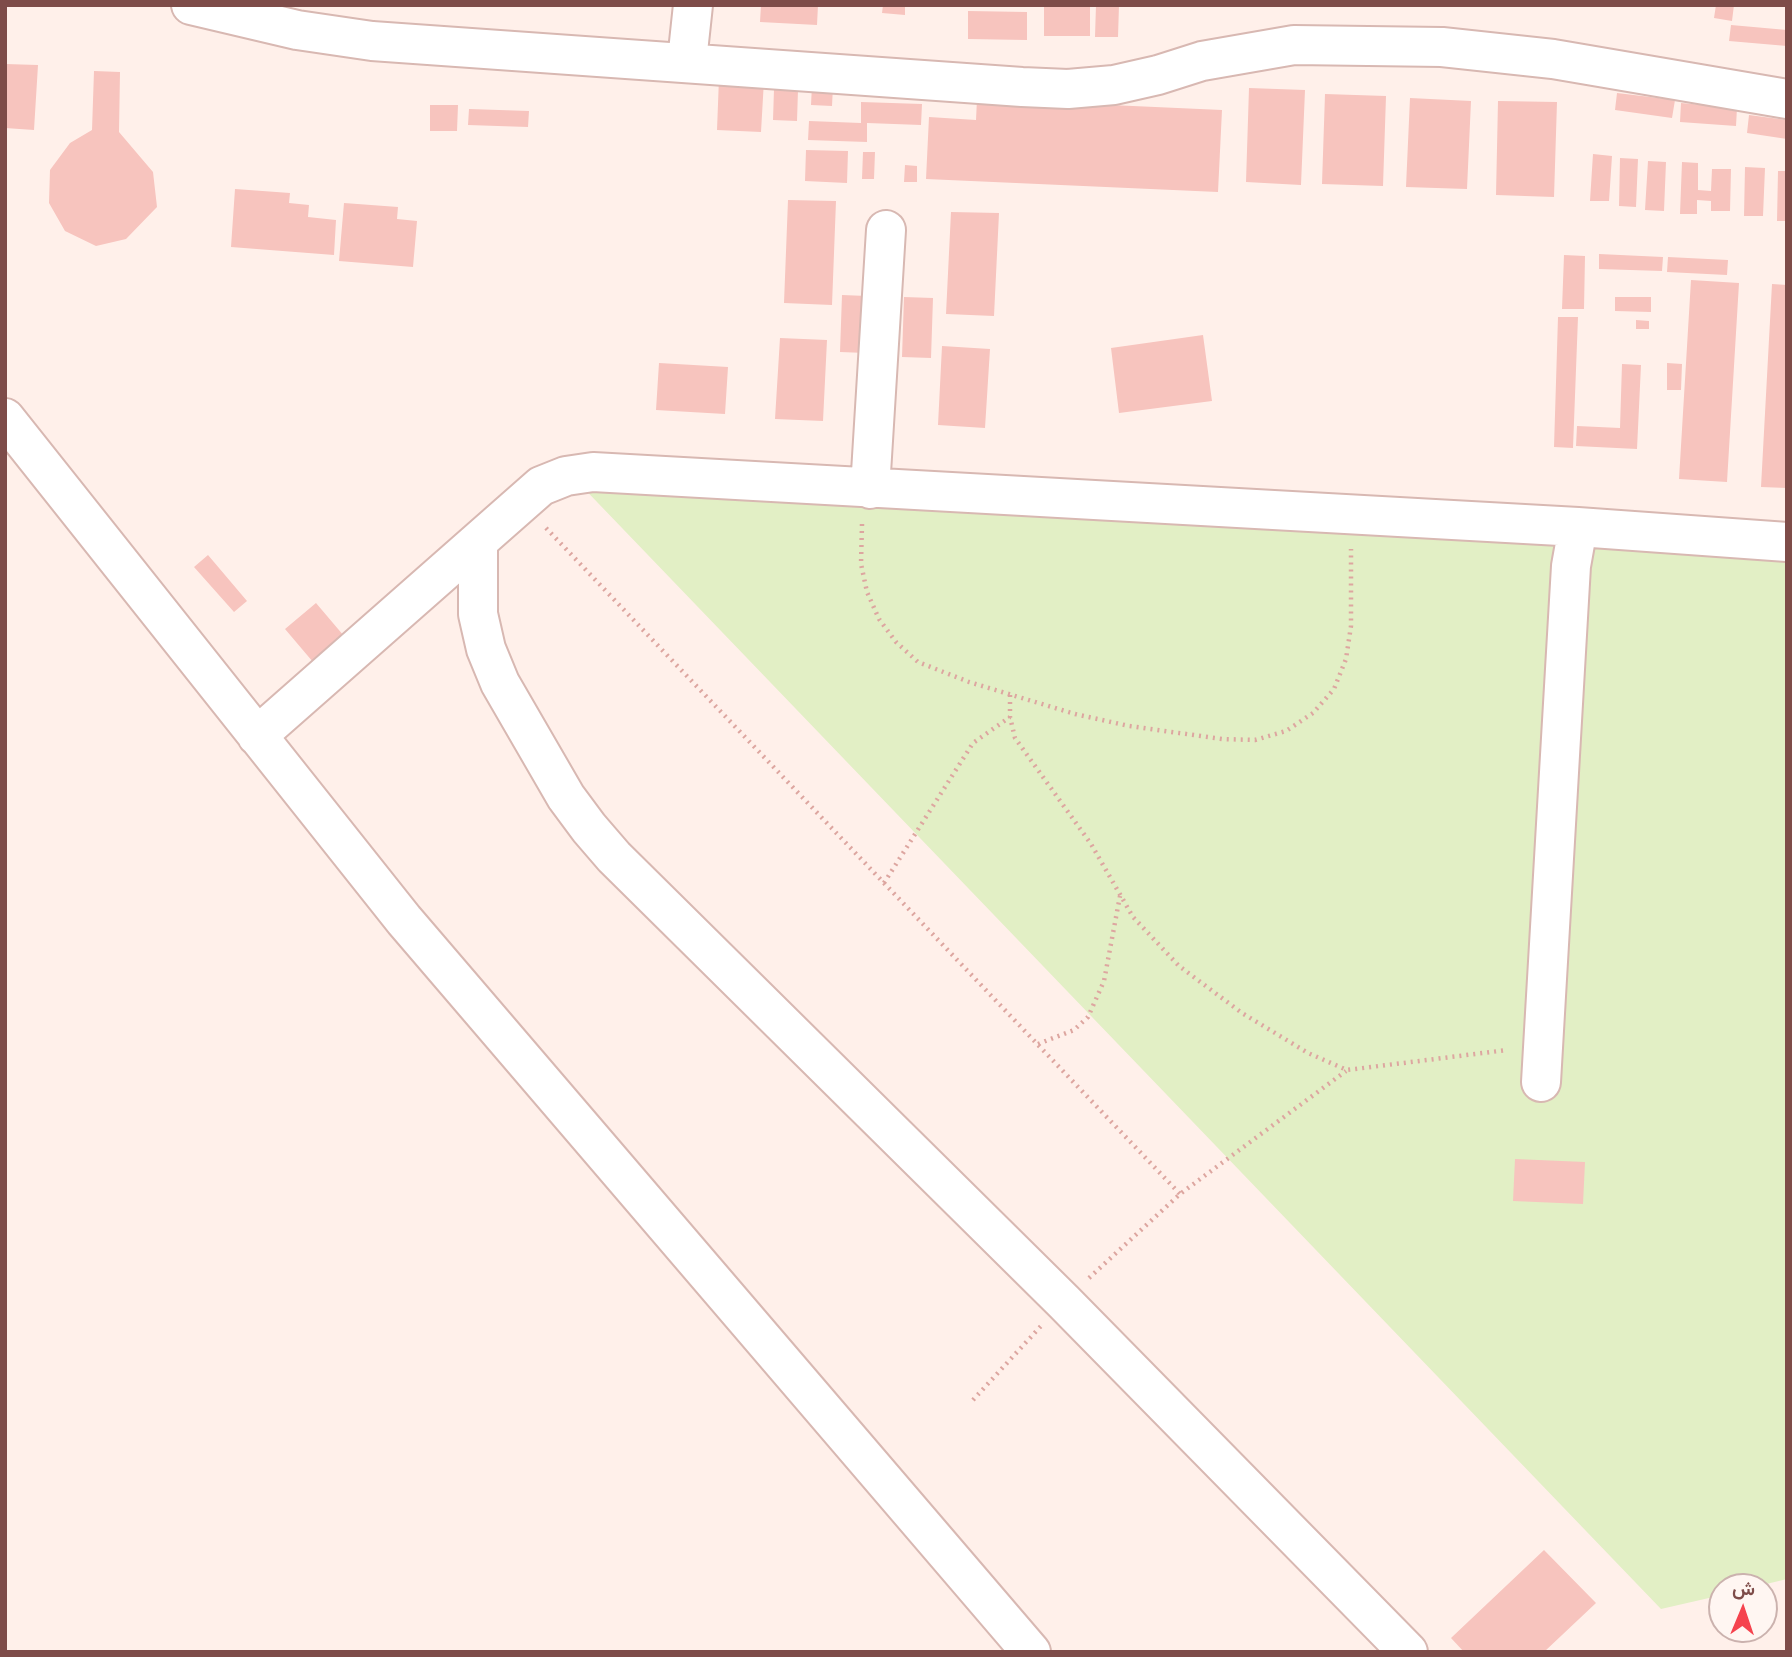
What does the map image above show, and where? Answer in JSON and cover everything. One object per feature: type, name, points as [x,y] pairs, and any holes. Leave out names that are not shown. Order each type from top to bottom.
[{"type":"street","points":[[191,5],[297,30],[372,41],[1068,89],[1114,85],[1202,61],[1294,45],[1442,47],[1553,59],[1787,99]]},
{"type":"street","points":[[687,61],[693,5]]},
{"type":"street","points":[[870,489],[886,230]]},
{"type":"street","points":[[5,418],[404,920],[1031,1652]]},
{"type":"street","points":[[257,736],[541,486],[566,476],[593,472],[1352,517],[1578,527],[1787,542]]},
{"type":"street","points":[[1543,1063],[1571,566],[1578,527]]},
{"type":"street","points":[[478,543],[478,614],[486,649],[500,683],[566,797],[589,828],[614,857],[1064,1301],[1408,1652]]},
{"type":"path","points":[[870,489],[860,535],[861,564],[867,592],[879,619],[896,642],[918,662],[1010,695],[1129,726],[1222,740],[1255,740],[1286,731],[1313,713],[1334,689],[1346,659],[1351,626],[1352,517]]},
{"type":"path","points":[[522,502],[1180,1194]]},
{"type":"path","points":[[1010,695],[1010,717],[1015,738],[1071,814],[1120,896],[1151,939],[1179,966],[1274,1034],[1326,1063],[1347,1070],[1543,1063]]},
{"type":"path","points":[[884,883],[973,743],[1010,717]]},
{"type":"path","points":[[1038,1044],[1065,1034],[1088,1017],[1104,981],[1120,896]]},
{"type":"path","points":[[973,1401],[1064,1301],[1180,1194],[1347,1070]]},
{"type":"green space","points":[[573,477],[1787,544],[1787,1579],[1778,1581],[1778,1573],[1708,1573],[1708,1598],[1661,1609]]},
{"type":"building","points":[[761,5],[818,5],[817,25],[760,22]]},
{"type":"building","points":[[883,5],[905,5],[905,15],[882,13]]},
{"type":"building","points":[[1044,5],[1090,5],[1090,36],[1044,36]]},
{"type":"building","points":[[1096,5],[1119,5],[1118,37],[1095,37]]},
{"type":"building","points":[[1716,5],[1734,5],[1732,21],[1714,18]]},
{"type":"building","points":[[968,11],[1027,12],[1027,40],[968,39]]},
{"type":"building","points":[[1731,25],[1787,30],[1787,46],[1729,41]]},
{"type":"building","points":[[5,64],[38,65],[34,130],[5,128]]},
{"type":"building","points":[[94,71],[120,72],[119,132],[153,172],[157,207],[126,239],[96,246],[65,231],[49,203],[50,170],[70,143],[92,130]]},
{"type":"building","points":[[719,78],[764,80],[761,132],[717,130]]},
{"type":"building","points":[[812,85],[833,86],[832,106],[811,105]]},
{"type":"building","points":[[1249,88],[1305,90],[1301,185],[1246,182]]},
{"type":"building","points":[[774,89],[798,90],[797,121],[773,120]]},
{"type":"building","points":[[1617,93],[1675,100],[1672,118],[1615,110]]},
{"type":"building","points":[[1325,94],[1386,96],[1383,186],[1322,184]]},
{"type":"building","points":[[1410,98],[1471,101],[1467,189],[1406,187]]},
{"type":"building","points":[[977,99],[1222,110],[1218,192],[926,179],[929,117],[976,120]]},
{"type":"building","points":[[1498,101],[1557,102],[1554,197],[1496,195]]},
{"type":"building","points":[[861,102],[922,104],[921,125],[867,123],[867,142],[808,140],[809,121],[861,123]]},
{"type":"building","points":[[1681,103],[1737,108],[1736,126],[1680,122]]},
{"type":"building","points":[[430,105],[458,105],[457,131],[430,131]]},
{"type":"building","points":[[469,109],[529,111],[528,127],[468,125]]},
{"type":"building","points":[[1749,115],[1787,120],[1787,139],[1747,133]]},
{"type":"building","points":[[806,150],[848,151],[847,183],[805,181]]},
{"type":"building","points":[[863,152],[875,152],[874,179],[862,179]]},
{"type":"building","points":[[1593,154],[1612,156],[1609,201],[1590,201]]},
{"type":"building","points":[[1620,158],[1638,159],[1636,207],[1619,206]]},
{"type":"building","points":[[1648,161],[1666,162],[1664,211],[1645,210]]},
{"type":"building","points":[[1682,162],[1698,163],[1698,190],[1711,191],[1712,169],[1731,169],[1730,211],[1711,211],[1711,201],[1697,200],[1697,214],[1680,214]]},
{"type":"building","points":[[905,165],[917,166],[917,182],[904,182]]},
{"type":"building","points":[[1745,167],[1765,168],[1763,216],[1744,216]]},
{"type":"building","points":[[1778,171],[1787,171],[1787,221],[1777,221]]},
{"type":"building","points":[[235,189],[290,193],[289,203],[309,205],[308,217],[336,220],[334,255],[231,247]]},
{"type":"building","points":[[788,200],[836,201],[832,305],[784,303]]},
{"type":"building","points":[[344,203],[398,207],[397,219],[417,221],[413,267],[339,261]]},
{"type":"building","points":[[951,212],[999,213],[994,316],[946,314]]},
{"type":"building","points":[[1599,254],[1663,257],[1662,271],[1599,269]]},
{"type":"building","points":[[1564,255],[1585,256],[1584,309],[1562,309]]},
{"type":"building","points":[[1668,257],[1728,260],[1727,275],[1667,272]]},
{"type":"building","points":[[1691,280],[1739,283],[1727,482],[1679,479]]},
{"type":"building","points":[[1772,284],[1787,285],[1787,488],[1761,487]]},
{"type":"building","points":[[842,295],[867,296],[866,353],[840,352]]},
{"type":"building","points":[[904,297],[933,298],[931,358],[902,357]]},
{"type":"building","points":[[1615,297],[1651,297],[1651,312],[1615,311]]},
{"type":"building","points":[[1558,317],[1578,317],[1573,448],[1554,447]]},
{"type":"building","points":[[1636,320],[1649,321],[1649,329],[1636,329]]},
{"type":"building","points":[[1203,335],[1212,401],[1119,413],[1111,348]]},
{"type":"building","points":[[780,338],[827,340],[823,421],[775,419]]},
{"type":"building","points":[[942,346],[990,349],[985,428],[938,425]]},
{"type":"building","points":[[659,363],[728,367],[725,414],[656,410]]},
{"type":"building","points":[[1667,363],[1682,364],[1681,390],[1667,390]]},
{"type":"building","points":[[1622,364],[1641,365],[1637,449],[1576,446],[1577,426],[1620,428]]},
{"type":"building","points":[[208,555],[247,601],[234,612],[194,567]]},
{"type":"building","points":[[316,603],[344,636],[313,662],[285,629]]},
{"type":"building","points":[[1515,1159],[1585,1162],[1583,1204],[1513,1201]]},
{"type":"building","points":[[1544,1550],[1596,1603],[1544,1652],[1464,1652],[1451,1638]]}]
